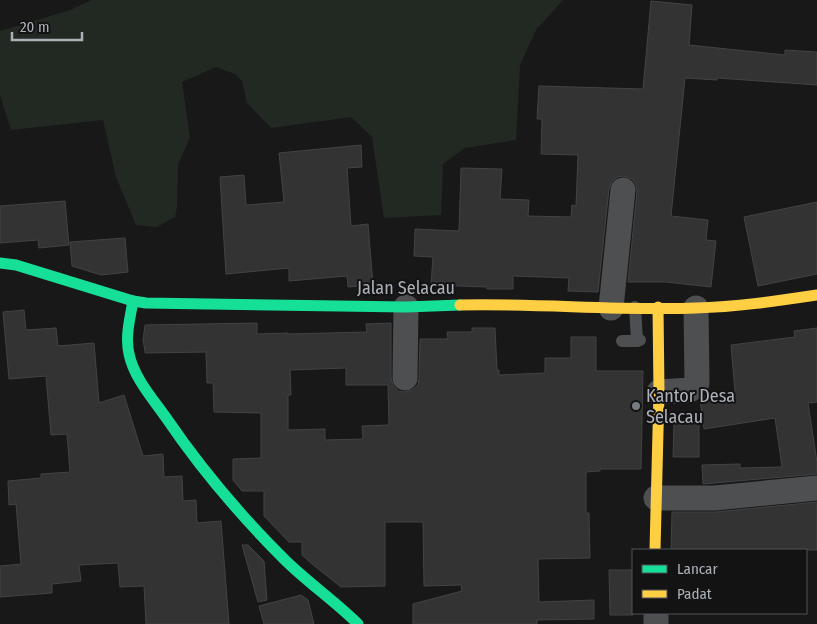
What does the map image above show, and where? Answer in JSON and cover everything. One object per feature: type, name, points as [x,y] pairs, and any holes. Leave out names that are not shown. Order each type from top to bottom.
[{"type":"street","points":[[610,308],[623,190]]},
{"type":"street","name":"Jalan Selacau","points":[[0,263],[24,268],[133,301],[146,303],[406,307],[501,304],[610,308],[696,308],[760,303],[817,294]]},
{"type":"street","points":[[133,301],[128,345],[130,359],[143,384],[181,440],[238,510],[285,560],[340,606],[358,624]]},
{"type":"street","points":[[405,378],[406,307]]},
{"type":"street","points":[[655,549],[659,392],[658,307]]},
{"type":"street","points":[[659,392],[690,390],[697,383],[696,308]]},
{"type":"street","points":[[656,498],[715,498],[817,488]]},
{"type":"lane","points":[[622,341],[639,340],[636,307]]},
{"type":"shaded area","points":[[92,0],[563,0],[536,30],[520,65],[516,140],[465,148],[443,164],[441,215],[384,218],[372,137],[351,117],[271,128],[247,103],[242,81],[235,74],[216,67],[182,82],[190,138],[178,164],[175,217],[157,227],[136,225],[116,177],[103,120],[11,130],[0,95],[0,31],[70,10]]},
{"type":"building","points":[[651,1],[692,5],[689,45],[785,55],[785,50],[817,52],[817,85],[717,78],[717,80],[685,78],[671,216],[708,220],[706,240],[716,241],[711,287],[666,282],[628,282],[637,191],[632,179],[624,176],[612,181],[609,189],[598,292],[568,291],[569,278],[513,276],[513,289],[431,285],[433,257],[414,256],[415,229],[459,231],[461,168],[502,169],[500,199],[529,200],[528,216],[571,217],[572,205],[576,206],[578,155],[541,154],[542,119],[537,119],[539,86],[643,89]]},
{"type":"building","points":[[361,145],[362,167],[347,168],[351,226],[368,224],[373,285],[348,287],[347,276],[289,281],[289,268],[226,274],[220,177],[244,175],[246,205],[284,202],[279,153]]},
{"type":"building","points":[[65,201],[69,245],[39,248],[38,240],[0,243],[0,206]]},
{"type":"building","points":[[817,202],[817,274],[758,286],[744,217]]},
{"type":"building","points":[[125,238],[128,272],[101,275],[72,266],[70,242]]},
{"type":"building","points":[[24,310],[26,330],[56,328],[58,346],[94,343],[99,403],[124,395],[143,456],[163,454],[164,477],[182,476],[183,501],[196,500],[197,523],[221,521],[229,624],[146,624],[144,586],[120,587],[118,563],[79,565],[81,581],[52,584],[52,593],[0,597],[0,566],[21,564],[16,504],[9,505],[8,481],[41,478],[41,474],[70,472],[67,434],[51,435],[46,376],[9,379],[3,312]]},
{"type":"building","points":[[257,323],[257,334],[288,334],[367,332],[366,324],[391,323],[391,378],[393,385],[398,391],[404,392],[412,390],[418,385],[420,339],[448,339],[447,332],[472,332],[472,328],[495,328],[497,370],[499,370],[499,375],[545,373],[545,358],[571,358],[571,337],[596,337],[596,371],[643,371],[641,469],[600,469],[600,471],[586,472],[586,513],[589,513],[590,558],[538,559],[539,602],[594,600],[594,619],[537,620],[537,624],[413,624],[413,604],[462,591],[461,585],[424,586],[423,522],[385,522],[385,586],[341,587],[302,555],[302,542],[289,542],[264,516],[264,491],[242,491],[233,480],[233,459],[261,458],[261,413],[214,412],[213,383],[207,383],[206,352],[145,353],[143,340],[145,325]],"holes":[[[346,368],[346,385],[388,385],[389,425],[362,426],[363,439],[325,440],[325,429],[288,430],[288,395],[291,395],[290,370]]]},
{"type":"building","points":[[817,328],[817,402],[808,403],[817,462],[817,474],[703,484],[702,465],[740,464],[740,468],[782,467],[775,418],[704,429],[700,400],[704,396],[735,392],[731,345],[795,337],[794,331]]},
{"type":"building","points":[[674,423],[699,423],[699,457],[673,457]]},
{"type":"building","points":[[817,502],[817,550],[671,549],[672,512],[716,512]]},
{"type":"building","points":[[242,545],[248,545],[264,561],[267,600],[258,602]]},
{"type":"building","points":[[609,570],[632,570],[633,615],[610,615]]},
{"type":"building","points":[[301,595],[308,600],[314,624],[264,624],[259,606]]},
{"type":"traffic: fast","points":[[0,263],[16,265],[133,301],[146,303],[406,307],[460,305]]},
{"type":"traffic: fast","points":[[133,301],[128,334],[129,354],[131,363],[150,396],[222,492],[252,526],[293,567],[358,624]]},
{"type":"traffic: slow","points":[[460,305],[666,309],[741,305],[817,295]]},
{"type":"traffic: slow","points":[[655,549],[659,392],[658,307]]},
{"type":"place","name":"Kantor Desa Selacau","points":[[636,406]]}]
